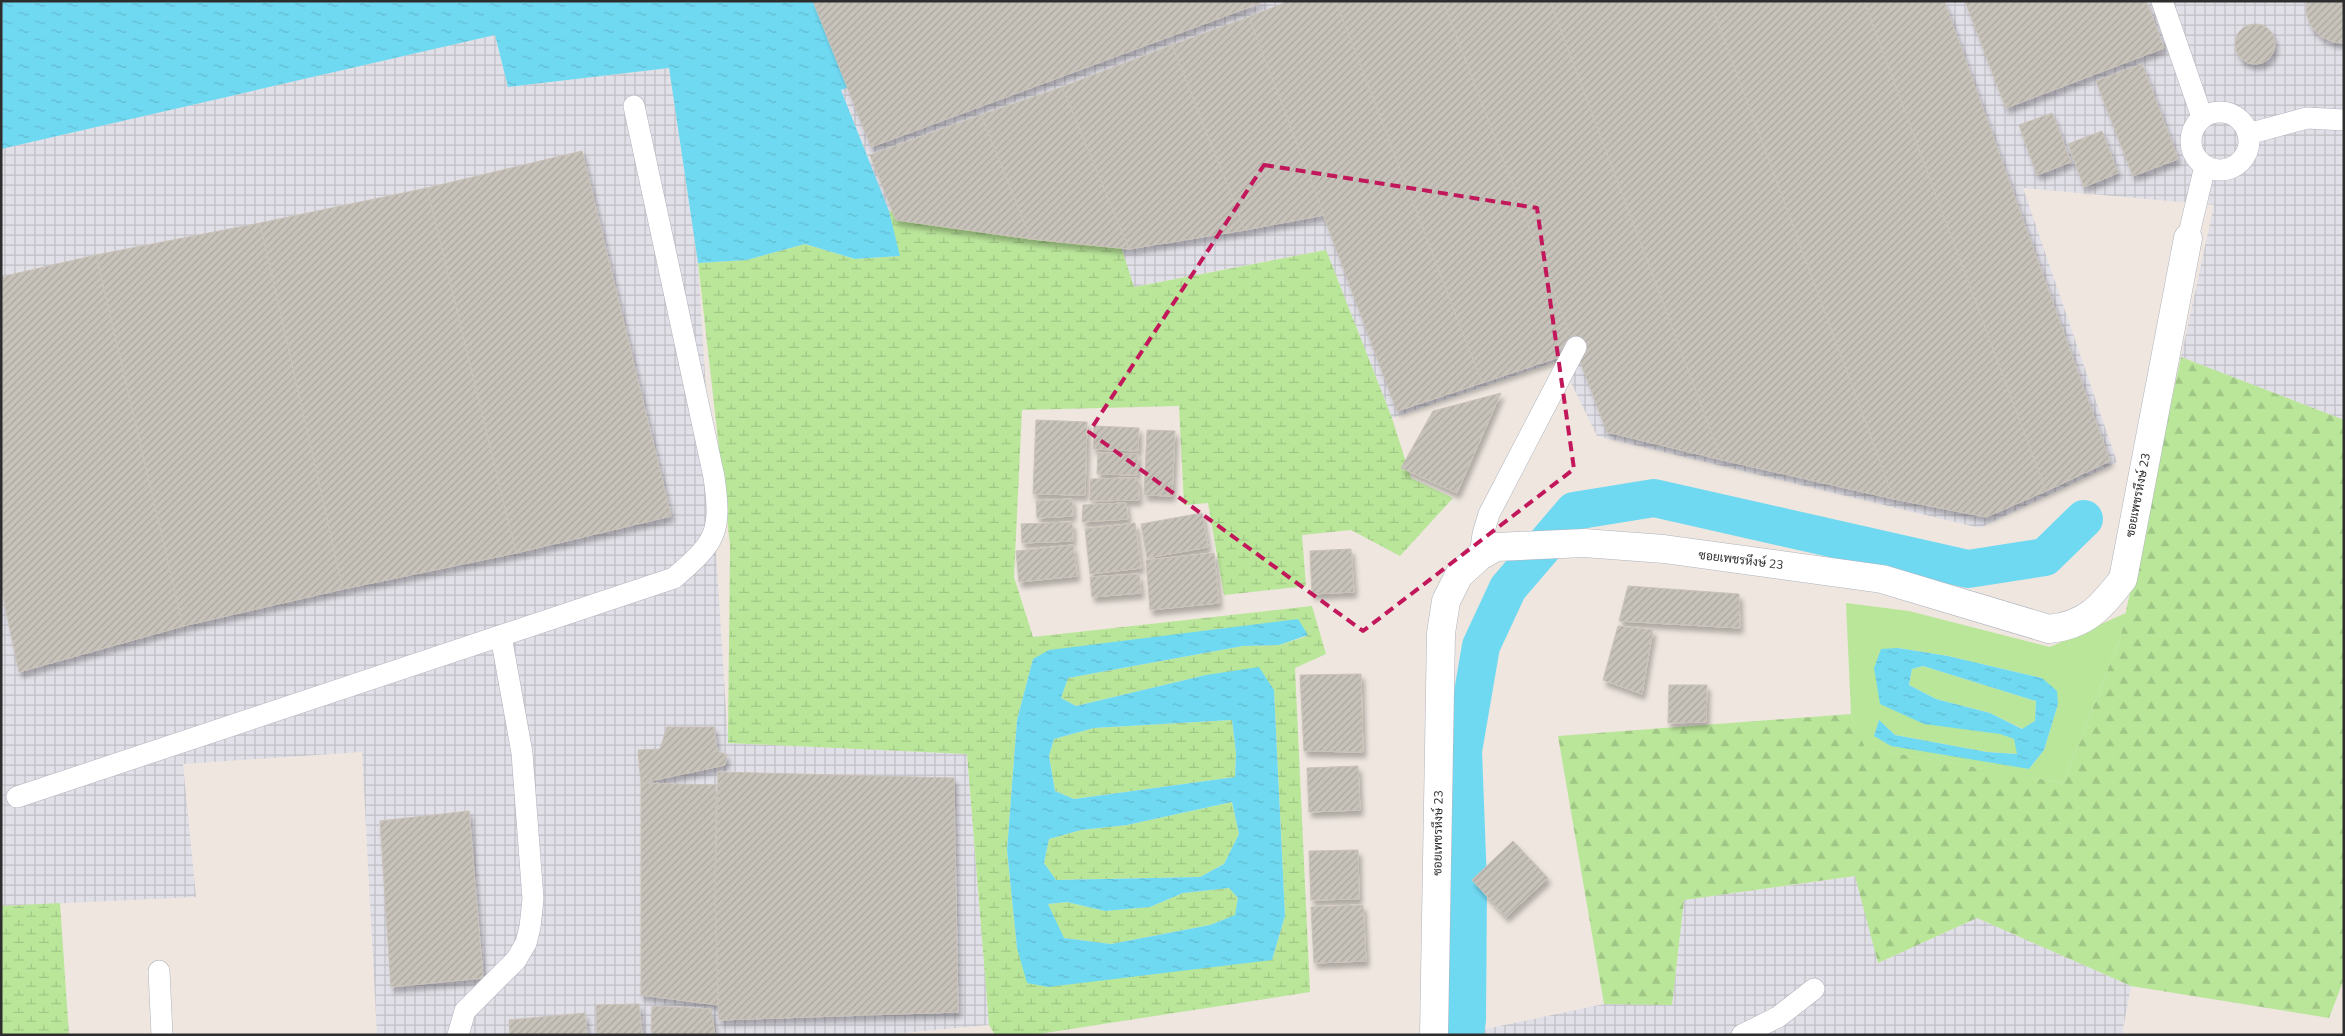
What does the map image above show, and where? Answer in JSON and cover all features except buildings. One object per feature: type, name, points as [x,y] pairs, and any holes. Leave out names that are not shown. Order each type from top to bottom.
[{"type":"street","name":"ซอยเพชรหึงษ์ 23","points":[[1434,1035],[1442,633],[1446,601],[1458,575],[1480,556],[1496,547],[1584,543],[1664,549],[1882,578],[2049,629],[2073,625],[2098,610],[2123,579],[2188,238]]},
{"type":"lane","points":[[2162,1],[2202,117]]},
{"type":"lane","points":[[17,797],[674,578],[702,554],[714,536],[719,511],[714,477],[634,106]]},
{"type":"lane","points":[[2221,111],[2230,113],[2238,118],[2248,134],[2249,144],[2241,161],[2224,170],[2205,166],[2198,159],[2191,142],[2192,132],[2202,117],[2221,111]]},
{"type":"lane","points":[[2248,134],[2307,118],[2344,120]]},
{"type":"lane","points":[[2188,238],[2205,166]]},
{"type":"lane","points":[[1480,556],[1483,534],[1489,514],[1576,347]]},
{"type":"lane","points":[[458,1035],[465,1011],[516,960],[526,943],[530,927],[533,898],[522,753],[501,636]]},
{"type":"lane","points":[[159,971],[162,1035]]},
{"type":"lane","points":[[1742,1035],[1778,1017],[1814,989]]},
{"type":"highlighted area","points":[[1264,165],[1537,208],[1574,469],[1363,631],[1089,432]]},
{"type":"shaded area","points":[[819,1],[2344,1],[2344,420],[2181,357],[2214,205],[2023,188],[2117,462],[1980,528],[1597,436],[1560,360],[1392,418],[1326,250],[1133,287],[1120,246],[889,211],[841,90],[851,86]]},
{"type":"shaded area","points":[[495,35],[508,87],[669,68],[698,263],[728,743],[967,754],[989,1025],[881,1035],[377,1035],[362,752],[183,764],[196,897],[1,906],[1,149]]},
{"type":"shaded area","points":[[1856,876],[1878,963],[1977,918],[2131,986],[2122,1035],[1476,1035],[1476,1031],[1604,1004],[1672,1004],[1684,900]]},
{"type":"green space","points":[[889,211],[1121,246],[1134,287],[1326,250],[1392,418],[1411,478],[1453,498],[1400,556],[1351,530],[1302,535],[1306,586],[1224,595],[1208,503],[1184,505],[1179,406],[1022,410],[1014,577],[1033,637],[1312,606],[1326,654],[1295,668],[1310,992],[1032,1035],[995,1035],[989,1025],[967,754],[728,743],[730,545],[698,263],[747,260],[805,244],[855,259],[899,256]],"holes":[[[1308,636],[1279,645],[1243,646],[1068,678],[1061,698],[1076,706],[1206,675],[1274,690],[1285,916],[1272,960],[1017,948],[1007,850],[1017,720],[1033,659]]]},
{"type":"green space","points":[[2181,357],[2344,420],[2344,979],[2329,1018],[2131,986],[1977,918],[1878,963],[1855,876],[1684,900],[1672,1005],[1604,1004],[1558,736],[1851,714],[1865,748],[2063,783],[2120,639]]},
{"type":"green space","points":[[1846,603],[1909,611],[2050,647],[2126,613],[2120,639],[2063,783],[1864,748],[1851,714]],"holes":[[[1898,648],[1948,656],[2042,678],[2058,704],[2044,750],[2029,769],[1874,736],[1879,721],[1895,735],[1987,752],[2018,754],[2015,739],[2000,734],[1874,668]]]},
{"type":"green space","points":[[1923,666],[2036,701],[2035,721],[2023,729],[1990,713],[1936,699],[1909,685],[1912,669]]},
{"type":"green space","points":[[1232,720],[1236,753],[1235,777],[1074,799],[1055,791],[1049,756],[1054,739],[1094,728]]},
{"type":"green space","points":[[1232,802],[1239,834],[1224,864],[1200,877],[1056,880],[1044,863],[1049,839],[1081,830],[1127,825]]},
{"type":"green space","points":[[1229,888],[1238,898],[1236,915],[1210,925],[1111,944],[1063,938],[1048,904],[1067,902],[1105,911],[1150,907],[1183,893]]},
{"type":"green space","points":[[60,903],[69,1035],[1,1035],[1,906]]},
{"type":"water","points":[[1,1],[819,1],[852,86],[841,90],[889,211],[900,256],[855,259],[805,244],[747,260],[698,263],[669,68],[508,87],[495,35],[1,149]]},
{"type":"water","points":[[1298,619],[1308,635],[1279,645],[1243,646],[1068,678],[1061,698],[1076,706],[1206,675],[1259,667],[1274,690],[1285,916],[1272,960],[1048,987],[1027,983],[1017,948],[1007,850],[1017,720],[1033,659],[1049,650]],"holes":[[[1232,720],[1236,753],[1235,777],[1074,799],[1055,791],[1049,756],[1054,739],[1094,728]],[[1232,802],[1239,834],[1224,864],[1200,877],[1056,880],[1044,863],[1049,839],[1081,830],[1127,825]],[[1229,888],[1238,898],[1235,915],[1210,925],[1111,944],[1064,938],[1048,904],[1067,902],[1105,911],[1150,907],[1183,893]]]},
{"type":"water","points":[[1898,648],[1948,656],[2042,678],[2057,691],[2058,704],[2044,750],[2029,769],[1891,746],[1874,736],[1879,720],[1895,735],[1987,752],[2017,754],[2014,739],[2000,734],[1924,724],[1880,704],[1874,668],[1881,649]],"holes":[[[1923,666],[2036,701],[2035,721],[2022,729],[1990,713],[1936,699],[1909,685],[1912,669]]]},
{"type":"waterway","points":[[1465,1035],[1467,1020],[1468,883],[1463,751],[1481,646],[1508,588],[1574,511],[1654,498],[1968,569],[2045,557],[2084,519]]}]
